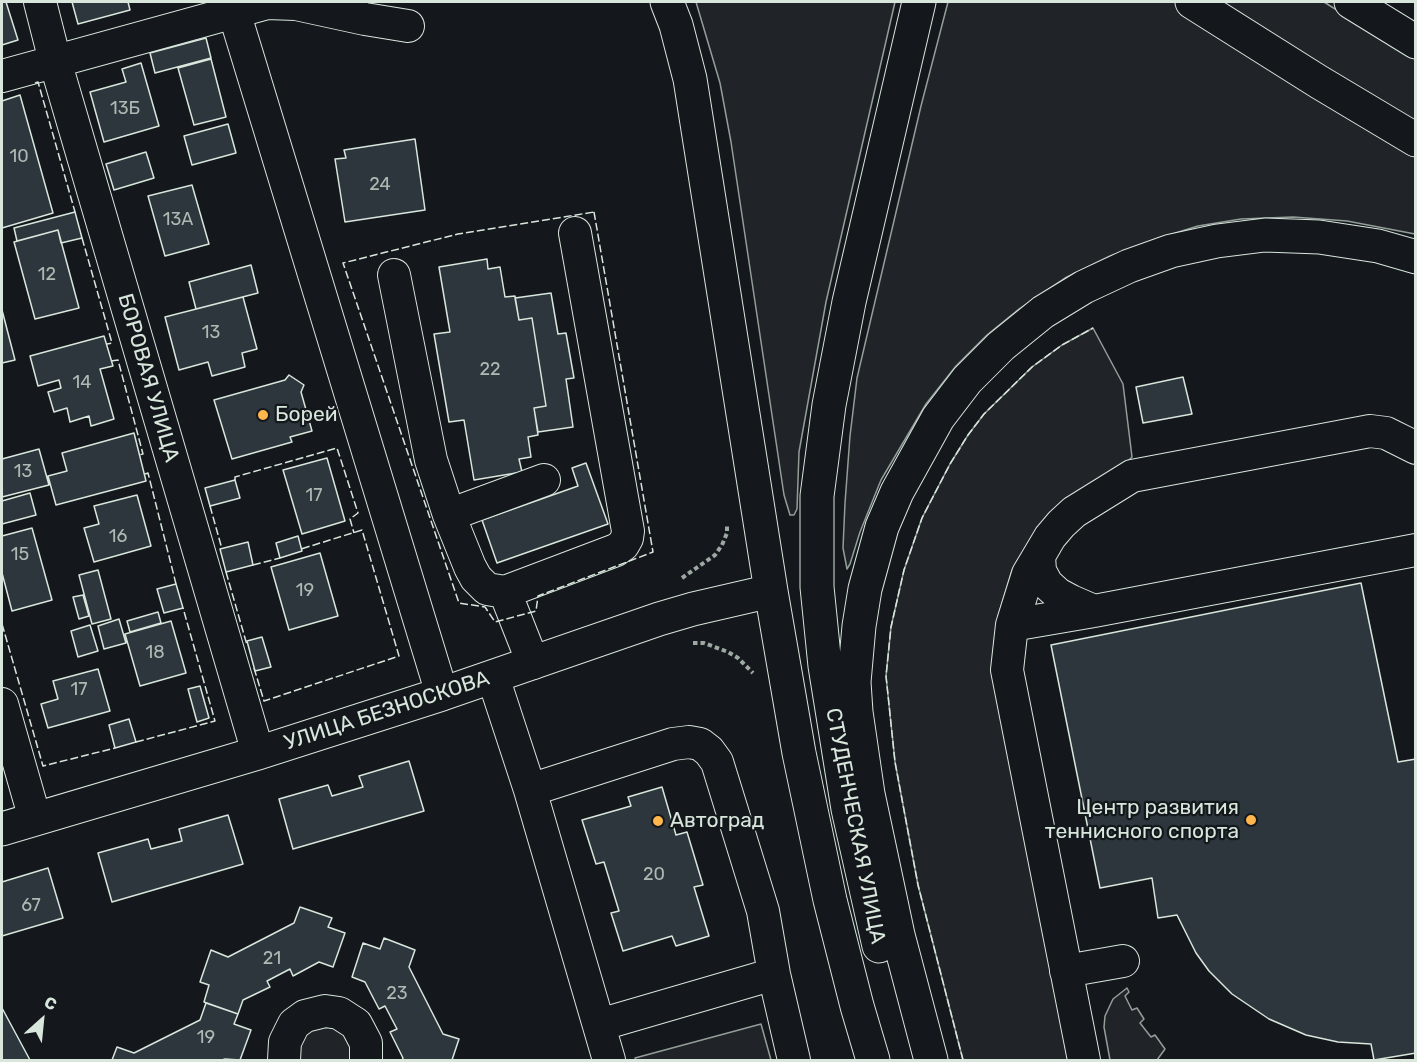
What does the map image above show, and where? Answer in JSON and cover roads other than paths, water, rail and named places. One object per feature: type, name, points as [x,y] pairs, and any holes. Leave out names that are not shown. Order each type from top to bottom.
[{"type":"main road","name":"СТУДЕНЧЕСКАЯ УЛИЦА","points":[[668,2],[690,79],[771,591],[800,753],[828,890],[873,1060]]},
{"type":"main road","name":"СТУДЕНЧЕСКАЯ УЛИЦА","points":[[911,1060],[866,895],[848,809],[825,666],[817,587],[817,496],[829,405],[849,302],[919,2]]},
{"type":"main road","points":[[1192,2],[1416,140]]},
{"type":"main road","points":[[1351,2],[1416,42]]},
{"type":"main road","points":[[931,1060],[898,935],[868,794],[857,723],[854,682],[855,656],[864,598],[882,527],[897,492],[938,418],[967,380],[1001,346],[1043,312],[1084,287],[1129,266],[1171,251],[1217,241],[1265,236],[1319,237],[1378,246],[1416,257]]},
{"type":"main road","name":"УЛИЦА БЕЗНОСКОВА","points":[[2,829],[258,753],[442,694],[693,609],[771,591]]},
{"type":"street","name":"БОРОВАЯ УЛИЦА","points":[[40,2],[55,61],[258,753]]},
{"type":"street","points":[[2,76],[232,7],[267,3],[296,4],[408,26]]},
{"type":"street","points":[[232,7],[442,694]]},
{"type":"street","points":[[394,275],[431,460],[449,515],[476,578],[487,589],[505,592],[616,550],[627,538],[626,519],[575,233]]},
{"type":"street","points":[[1084,1060],[1007,670],[1012,625],[1028,574],[1050,537],[1074,512],[1132,476],[1370,430],[1386,433],[1416,448]]},
{"type":"street","points":[[449,515],[544,480]]},
{"type":"street","points":[[1050,537],[1039,556],[1040,571],[1047,584],[1058,594],[1094,611]]},
{"type":"street","points":[[1012,625],[1416,550]]},
{"type":"street","points":[[505,592],[533,663]]},
{"type":"street","points":[[493,677],[530,790],[609,1060]]},
{"type":"street","points":[[2,704],[35,819]]},
{"type":"street","points":[[530,790],[673,744],[689,742],[700,744],[709,751],[717,762],[763,911],[774,974],[794,1060]]},
{"type":"street","points":[[1066,972],[1124,961]]},
{"type":"street","points":[[599,1025],[774,974]]},
{"type":"street","points":[[284,1060],[285,1042],[294,1024],[305,1016],[325,1011],[339,1013],[356,1024],[366,1043],[366,1060]]},
{"type":"place","name":"Борей","points":[[263,415]]},
{"type":"place","name":"Центр развития теннисного спорта","points":[[1251,820]]},
{"type":"place","name":"Автоград","points":[[658,821]]}]
